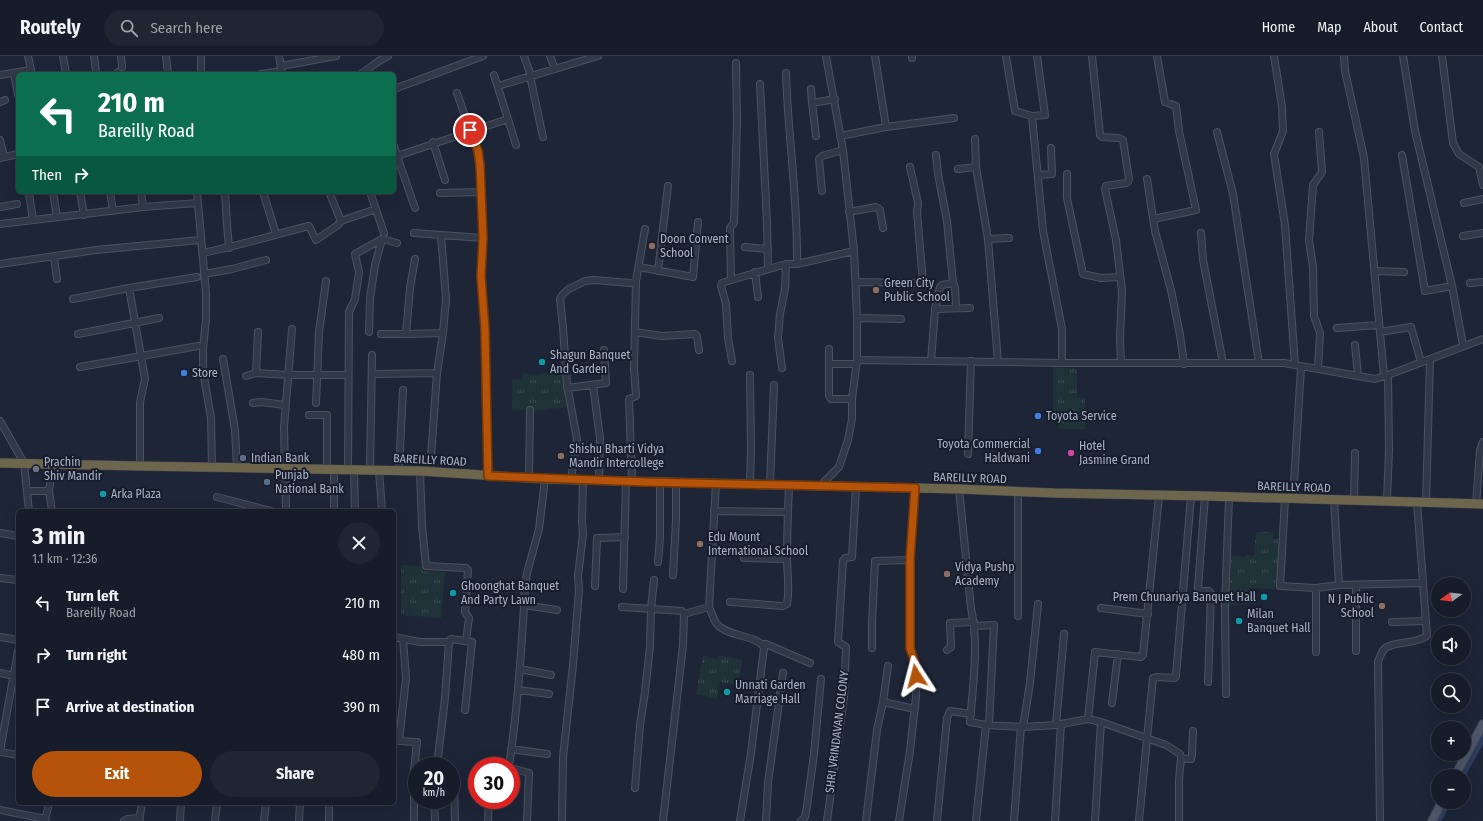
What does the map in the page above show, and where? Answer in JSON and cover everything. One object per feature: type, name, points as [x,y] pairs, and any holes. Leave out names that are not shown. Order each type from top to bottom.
[{"type":"highway","name":"BAREILLY ROAD","points":[[0,463],[399,470],[545,479],[959,489],[1480,505]]},
{"type":"main road","points":[[1459,769],[1483,724]]},
{"type":"main road","points":[[1432,821],[1438,809]]},
{"type":"street","points":[[28,56],[32,72]]},
{"type":"street","points":[[63,56],[66,72]]},
{"type":"street","points":[[94,56],[96,72]]},
{"type":"street","points":[[120,71],[121,56]]},
{"type":"street","points":[[166,56],[168,72]]},
{"type":"street","points":[[200,56],[202,72]]},
{"type":"street","points":[[279,56],[281,70]]},
{"type":"street","points":[[271,72],[336,56]]},
{"type":"street","points":[[364,72],[388,56]]},
{"type":"street","points":[[396,87],[483,56]]},
{"type":"street","points":[[524,56],[530,76],[543,137]]},
{"type":"street","points":[[550,56],[555,69]]},
{"type":"street","points":[[498,86],[555,69],[576,59],[598,56]]},
{"type":"street","points":[[820,486],[839,467],[852,419],[858,318],[854,252],[842,150],[835,99],[826,56]]},
{"type":"street","points":[[874,56],[886,127]]},
{"type":"street","points":[[1006,56],[1015,111],[1032,116],[1046,115],[1037,56]]},
{"type":"street","points":[[1092,56],[1100,135],[1102,137],[1119,138],[1123,140],[1129,179],[1126,183],[1106,186],[1105,189],[1116,240],[1122,292],[1120,338],[1121,363]]},
{"type":"street","points":[[1153,219],[1196,210],[1179,131],[1176,106],[1165,102],[1157,56]]},
{"type":"street","points":[[1274,56],[1282,107],[1283,131],[1274,154],[1285,225],[1298,366],[1289,499],[1280,585],[1282,587],[1316,588],[1339,585],[1423,583]]},
{"type":"street","points":[[1344,56],[1345,71],[1364,158],[1373,239],[1374,271],[1379,325],[1386,376],[1389,449],[1387,501]]},
{"type":"street","points":[[1403,56],[1413,124],[1452,286],[1463,346]]},
{"type":"street","points":[[1442,56],[1453,142],[1459,154],[1480,167],[1483,184]]},
{"type":"street","points":[[730,280],[730,228],[734,223],[737,122],[736,64]]},
{"type":"street","points":[[370,68],[371,72]]},
{"type":"street","points":[[0,75],[14,73],[16,84]]},
{"type":"street","points":[[786,73],[787,104],[798,236],[797,264]]},
{"type":"street","points":[[494,75],[516,145]]},
{"type":"street","points":[[760,84],[768,269]]},
{"type":"street","points":[[811,89],[816,136]]},
{"type":"street","points":[[457,93],[478,151],[480,165],[483,238],[481,276],[485,329],[488,476]]},
{"type":"street","points":[[812,103],[835,99]]},
{"type":"street","points":[[1032,116],[1043,231],[1062,329],[1062,363]]},
{"type":"street","points":[[840,136],[886,127],[954,118]]},
{"type":"street","points":[[415,208],[396,156],[433,142],[508,119]]},
{"type":"street","points":[[1217,132],[1233,194],[1259,363]]},
{"type":"street","points":[[1318,369],[1320,333],[1314,316],[1313,267],[1309,240],[1313,185],[1322,172],[1319,132]]},
{"type":"street","points":[[975,139],[976,167],[988,239],[998,362]]},
{"type":"street","points":[[0,140],[2,158],[16,154]]},
{"type":"street","points":[[433,142],[445,180]]},
{"type":"street","points":[[1038,175],[1052,174],[1051,148]]},
{"type":"street","points":[[822,191],[819,159],[822,156],[842,150]]},
{"type":"street","points":[[1402,154],[1425,291],[1452,286]]},
{"type":"street","points":[[936,155],[946,221],[953,283],[955,288],[956,308]]},
{"type":"street","points":[[856,282],[923,283],[917,212],[918,203],[910,167]]},
{"type":"street","points":[[958,169],[976,167]]},
{"type":"street","points":[[1067,174],[1068,198],[1082,274],[1101,278],[1120,277]]},
{"type":"street","points":[[1147,179],[1153,219],[1171,290],[1184,364]]},
{"type":"street","points":[[658,271],[668,186]]},
{"type":"street","points":[[440,193],[481,192]]},
{"type":"street","points":[[29,194],[33,220]]},
{"type":"street","points":[[53,194],[57,218]]},
{"type":"street","points":[[80,194],[84,215]]},
{"type":"street","points":[[110,194],[113,211]]},
{"type":"street","points":[[141,194],[143,207]]},
{"type":"street","points":[[197,194],[206,319],[203,349],[203,371],[211,418],[212,467]]},
{"type":"street","points":[[225,194],[229,248]]},
{"type":"street","points":[[264,194],[276,234]]},
{"type":"street","points":[[330,194],[341,221]]},
{"type":"street","points":[[369,332],[370,298],[375,265],[383,236],[371,194]]},
{"type":"street","points":[[1464,203],[1483,199]]},
{"type":"street","points":[[0,224],[143,207],[198,203]]},
{"type":"street","points":[[0,207],[17,204]]},
{"type":"street","points":[[849,212],[876,207],[880,210],[883,228]]},
{"type":"street","points":[[202,253],[229,248],[309,226],[316,240],[338,225],[341,221],[376,210]]},
{"type":"street","points":[[639,267],[693,277],[698,222]]},
{"type":"street","points":[[623,589],[629,481],[629,399],[636,396],[634,368],[636,281],[645,229]]},
{"type":"street","points":[[414,233],[483,238]]},
{"type":"street","points":[[1201,233],[1203,260],[1223,363]]},
{"type":"street","points":[[1463,236],[1483,233]]},
{"type":"street","points":[[430,471],[437,373],[446,299],[441,235]]},
{"type":"street","points":[[383,236],[397,243]]},
{"type":"street","points":[[355,509],[351,469],[348,374],[349,312],[355,298],[359,272],[355,254],[383,236]]},
{"type":"street","points":[[988,239],[1009,238]]},
{"type":"street","points":[[0,264],[96,250],[200,240]]},
{"type":"street","points":[[745,248],[768,249]]},
{"type":"street","points":[[732,361],[728,338],[726,304],[721,284],[755,272],[786,264],[797,264],[854,252]]},
{"type":"street","points":[[54,256],[57,279]]},
{"type":"street","points":[[406,334],[410,288],[415,259]]},
{"type":"street","points":[[204,274],[232,269],[266,260]]},
{"type":"street","points":[[782,368],[778,338],[780,314],[785,289],[786,264]]},
{"type":"street","points":[[1374,271],[1404,272]]},
{"type":"street","points":[[755,272],[758,297]]},
{"type":"street","points":[[73,299],[197,277]]},
{"type":"street","points":[[571,479],[577,439],[567,388],[564,354],[564,327],[560,300],[561,296],[569,289],[586,280],[630,283],[636,281]]},
{"type":"street","points":[[316,403],[319,332],[326,281]]},
{"type":"street","points":[[1470,283],[1483,282]]},
{"type":"street","points":[[931,361],[935,309],[942,285],[953,283]]},
{"type":"street","points":[[129,288],[142,356],[145,382],[140,402],[140,466]]},
{"type":"street","points":[[935,309],[970,308]]},
{"type":"street","points":[[78,334],[159,318]]},
{"type":"street","points":[[858,318],[901,319]]},
{"type":"street","points":[[1337,328],[1379,325]]},
{"type":"street","points":[[1380,332],[1410,327],[1421,362]]},
{"type":"street","points":[[286,509],[284,427],[292,329]]},
{"type":"street","points":[[256,374],[258,332]]},
{"type":"street","points":[[635,332],[662,336],[695,334],[698,336],[699,350]]},
{"type":"street","points":[[382,334],[443,333]]},
{"type":"street","points":[[829,364],[856,362],[931,361],[1184,364],[1284,363],[1375,379],[1483,339]]},
{"type":"street","points":[[1355,345],[1358,375]]},
{"type":"street","points":[[80,368],[198,346]]},
{"type":"street","points":[[829,348],[829,396],[832,399],[852,399]]},
{"type":"street","points":[[567,388],[606,383],[604,350]]},
{"type":"street","points":[[370,470],[373,374],[372,355]]},
{"type":"street","points":[[224,359],[235,430],[237,467]]},
{"type":"street","points":[[1426,503],[1430,359]]},
{"type":"street","points":[[968,454],[971,361]]},
{"type":"street","points":[[373,374],[437,373]]},
{"type":"street","points":[[246,376],[256,374],[348,374]]},
{"type":"street","points":[[750,375],[750,484]]},
{"type":"street","points":[[593,385],[600,438],[599,480]]},
{"type":"street","points":[[770,485],[774,385]]},
{"type":"street","points":[[399,470],[403,390]]},
{"type":"street","points":[[253,403],[261,402],[285,406]]},
{"type":"street","points":[[529,478],[530,410]]},
{"type":"street","points":[[309,414],[327,414],[334,509]]},
{"type":"street","points":[[0,421],[24,463],[30,509]]},
{"type":"street","points":[[1480,505],[1480,450],[1483,442]]},
{"type":"street","points":[[1354,501],[1355,453]]},
{"type":"street","points":[[52,509],[49,491],[53,464]]},
{"type":"street","points":[[380,470],[382,509]]},
{"type":"street","points":[[420,471],[422,526],[426,566],[466,568],[468,570],[465,612],[469,618],[466,641]]},
{"type":"street","points":[[510,757],[520,669],[527,573],[539,529],[545,479]]},
{"type":"street","points":[[562,821],[563,757],[573,665],[579,590],[578,576],[583,534],[583,480]]},
{"type":"street","points":[[658,562],[660,531],[660,482]]},
{"type":"street","points":[[673,575],[676,520],[676,483]]},
{"type":"street","points":[[716,483],[709,607],[717,625],[727,632],[766,644],[810,663]]},
{"type":"street","points":[[730,602],[783,606],[787,604],[789,596],[787,559],[789,486]]},
{"type":"street","name":"SHRI VRINDAVAN COLONY","points":[[827,821],[844,697],[846,648],[838,642],[843,561],[845,558],[852,557],[856,487]]},
{"type":"street","points":[[899,821],[915,709],[916,666],[910,648],[910,560],[915,488]]},
{"type":"street","points":[[959,489],[971,608],[974,624],[975,663],[970,722],[987,725],[1022,726],[1058,724],[1088,719],[1101,722],[1166,745],[1180,754],[1181,758],[1179,780],[1179,821]]},
{"type":"street","points":[[27,491],[49,491]]},
{"type":"street","points":[[1018,492],[1018,616]]},
{"type":"street","points":[[217,496],[264,509]]},
{"type":"street","points":[[1088,719],[1094,653],[1143,656],[1159,496]]},
{"type":"street","points":[[1139,821],[1153,678],[1175,678],[1176,676],[1191,496]]},
{"type":"street","points":[[1205,496],[1198,588],[1200,590],[1209,591],[1211,594],[1208,682]]},
{"type":"street","points":[[1226,694],[1225,606],[1229,497]]},
{"type":"street","points":[[1334,500],[1339,585]]},
{"type":"street","points":[[1380,821],[1378,662],[1381,654],[1387,647],[1421,640],[1427,636],[1416,502]]},
{"type":"street","points":[[714,510],[788,512]]},
{"type":"street","points":[[0,533],[16,536]]},
{"type":"street","points":[[595,586],[597,538],[625,537]]},
{"type":"street","points":[[744,558],[787,559]]},
{"type":"street","points":[[872,648],[875,561],[910,560]]},
{"type":"street","points":[[0,578],[16,580]]},
{"type":"street","points":[[635,788],[639,732],[646,692],[654,580]]},
{"type":"street","points":[[1356,585],[1356,651]]},
{"type":"street","points":[[1316,588],[1316,652]]},
{"type":"street","points":[[1014,821],[1022,726],[1030,683],[1038,604]]},
{"type":"street","points":[[524,605],[557,610]]},
{"type":"street","points":[[622,607],[682,612],[684,614],[709,607]]},
{"type":"street","points":[[1101,608],[1148,614]]},
{"type":"street","points":[[663,821],[683,645],[684,614]]},
{"type":"street","points":[[1392,622],[1426,621]]},
{"type":"street","points":[[947,650],[951,646],[950,623],[994,625],[987,725],[976,821]]},
{"type":"street","points":[[1055,821],[1058,724],[1064,634]]},
{"type":"street","points":[[0,637],[16,640]]},
{"type":"street","points":[[396,637],[420,642],[449,642],[451,639],[471,641],[473,643],[465,710]]},
{"type":"street","points":[[403,639],[406,678],[399,741],[417,742],[414,771],[414,821]]},
{"type":"street","points":[[438,757],[446,698],[449,642]]},
{"type":"street","points":[[740,821],[763,663],[763,644]]},
{"type":"street","points":[[1112,703],[1118,654]]},
{"type":"street","points":[[16,666],[0,752],[16,755]]},
{"type":"street","points":[[866,821],[876,737],[888,666]]},
{"type":"street","points":[[520,669],[551,675]]},
{"type":"street","points":[[766,821],[768,783],[783,673]]},
{"type":"street","points":[[0,674],[14,676]]},
{"type":"street","points":[[801,821],[805,817],[807,806],[814,754],[821,679]]},
{"type":"street","points":[[518,690],[549,694]]},
{"type":"street","points":[[883,702],[915,709]]},
{"type":"street","points":[[937,821],[947,718],[950,711],[971,714]]},
{"type":"street","points":[[1095,821],[1101,722]]},
{"type":"street","points":[[1181,758],[1190,759],[1192,755],[1193,731]]},
{"type":"street","points":[[511,749],[547,754]]},
{"type":"street","points":[[520,770],[529,773],[527,821]]},
{"type":"street","points":[[0,810],[45,820],[48,805]]},
{"type":"street","points":[[124,821],[127,819],[140,820],[142,805]]},
{"type":"street","points":[[180,821],[181,805]]},
{"type":"street","points":[[215,821],[217,805]]},
{"type":"street","points":[[264,821],[266,805]]},
{"type":"street","points":[[299,821],[300,805]]},
{"type":"street","points":[[329,805],[329,821]]},
{"type":"street","points":[[434,809],[435,821]]},
{"type":"street","points":[[455,809],[455,821]]},
{"type":"street","points":[[488,821],[489,809]]},
{"type":"green space","points":[[557,365],[562,365],[567,407],[533,411],[533,408],[512,411],[512,380],[522,379],[522,374],[528,373],[529,376],[558,371]]},
{"type":"green space","points":[[1053,367],[1077,369],[1077,397],[1085,398],[1085,429],[1059,429],[1059,420],[1053,420]]},
{"type":"green space","points":[[1256,532],[1274,532],[1273,539],[1279,539],[1276,589],[1252,588],[1251,604],[1229,605],[1230,555],[1245,557],[1246,555],[1254,556]]},
{"type":"green space","points":[[401,565],[423,566],[423,571],[445,572],[441,618],[401,615]]},
{"type":"green space","points":[[703,655],[718,659],[719,655],[743,660],[737,685],[720,682],[717,699],[696,694]]},
{"type":"waterway","points":[[1466,769],[1483,738]]},
{"type":"waterway","points":[[1438,821],[1444,809]]},
{"type":"place","name":"Doon Convent School","points":[[652,246]]},
{"type":"place","name":"Green City Public School","points":[[876,290]]},
{"type":"place","name":"Shagun Banquet And Garden","points":[[542,362]]},
{"type":"place","name":"Store","points":[[184,373]]},
{"type":"place","name":"Toyota Service","points":[[1038,416]]},
{"type":"place","name":"Toyota Commercial Haldwani","points":[[1038,451]]},
{"type":"place","name":"Hotel Jasmine Grand","points":[[1071,453]]},
{"type":"place","name":"Shishu Bharti Vidya Mandir Intercollege","points":[[561,456]]},
{"type":"place","name":"Indian Bank","points":[[243,458]]},
{"type":"place","name":"Prachin Shiv Mandir","points":[[36,469]]},
{"type":"place","name":"Punjab National Bank","points":[[267,482]]},
{"type":"place","name":"Arka Plaza","points":[[103,494]]},
{"type":"place","name":"Edu Mount International School","points":[[700,544]]},
{"type":"place","name":"Vidya Pushp Academy","points":[[947,574]]},
{"type":"place","name":"Ghoonghat Banquet And Party Lawn","points":[[453,593]]},
{"type":"place","name":"Prem Chunariya Banquet Hall","points":[[1264,597]]},
{"type":"place","name":"N J Public School","points":[[1382,606]]},
{"type":"place","name":"Milan Banquet Hall","points":[[1239,621]]},
{"type":"place","name":"Unnati Garden Marriage Hall","points":[[727,692]]},
{"type":"route","points":[[470,130],[478,151],[480,165],[483,238],[481,276],[485,329],[488,476],[676,483],[915,488],[910,560],[910,648],[916,666],[916,676]]}]
